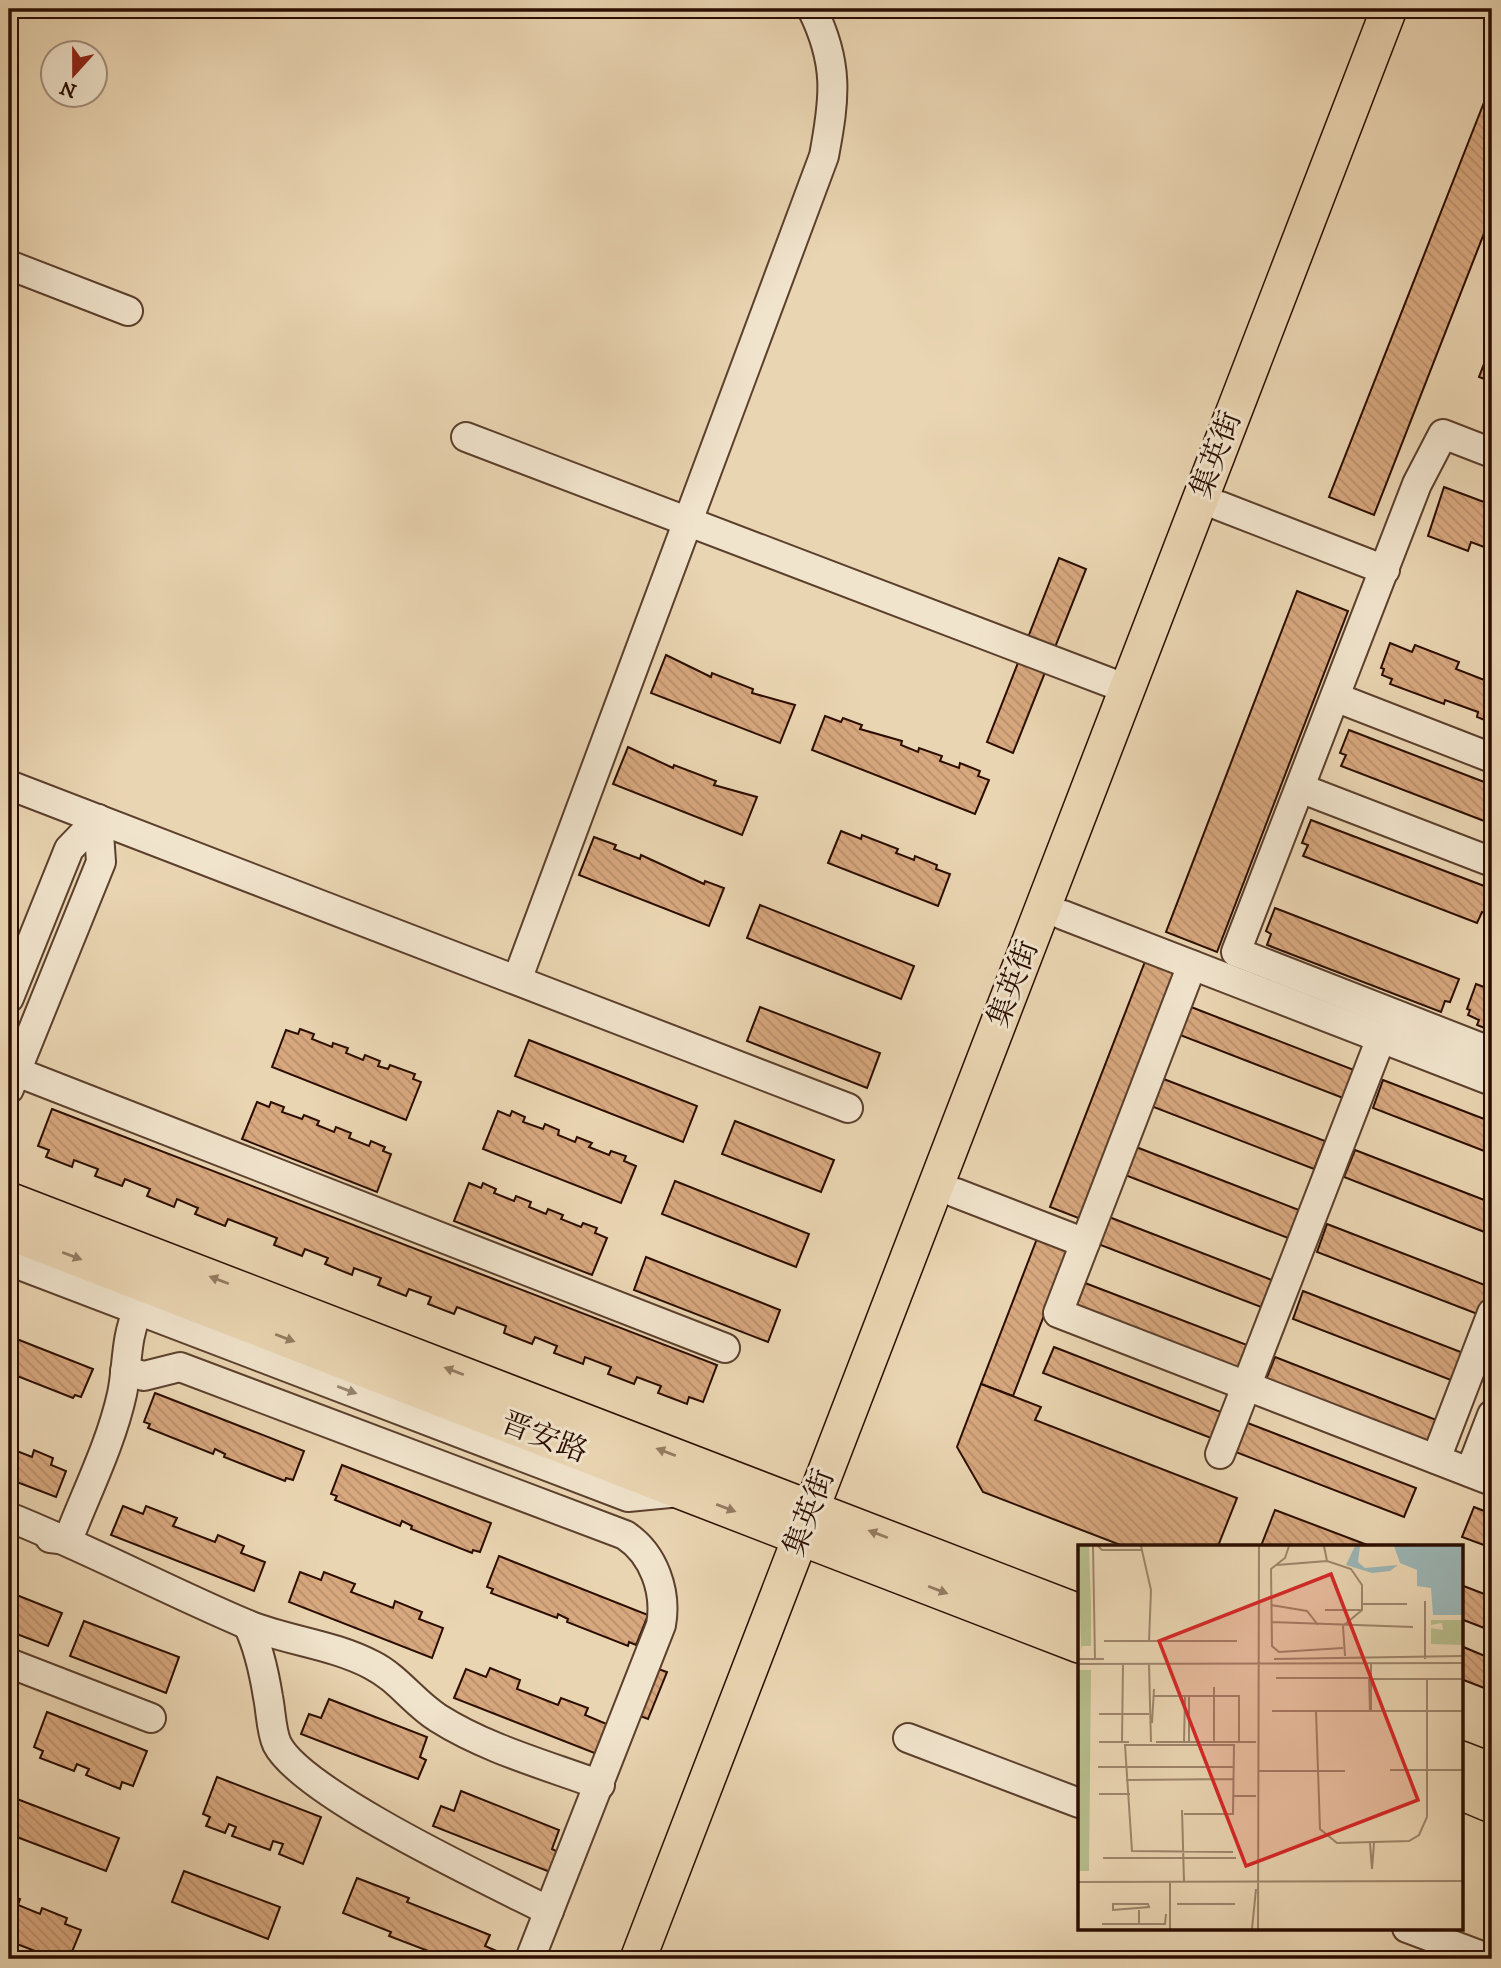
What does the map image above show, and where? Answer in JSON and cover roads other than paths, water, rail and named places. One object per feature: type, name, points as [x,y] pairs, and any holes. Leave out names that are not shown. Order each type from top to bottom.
[{"type":"main road","name":"集英街","points":[[660,1959],[816,1526],[1127,689],[1389,9]]},
{"type":"main road","name":"集英街","points":[[638,1959],[956,1193],[1412,9]]},
{"type":"main road","name":"晋安路","points":[[9,1200],[816,1526],[1078,1645]]},
{"type":"main road","name":"晋安路","points":[[9,1232],[682,1491],[816,1526],[1078,1612]]},
{"type":"main road","points":[[1462,1759],[1492,1771]]},
{"type":"main road","points":[[1462,1793],[1492,1805]]},
{"type":"street","points":[[517,980],[824,156],[834,102],[833,67],[823,31],[812,9]]},
{"type":"street","points":[[9,265],[128,311]]},
{"type":"street","points":[[1492,453],[1443,434],[1417,484],[1236,952],[1492,1052]]},
{"type":"street","points":[[466,437],[1127,689]]},
{"type":"street","points":[[1220,506],[1385,570]]},
{"type":"street","points":[[1335,697],[1492,758]]},
{"type":"street","points":[[9,785],[848,1108]]},
{"type":"street","points":[[1300,788],[1492,862]]},
{"type":"street","points":[[9,998],[69,849],[98,819]]},
{"type":"street","points":[[98,819],[101,862],[13,1081],[725,1348]]},
{"type":"street","points":[[1063,915],[1492,1080]]},
{"type":"street","points":[[1192,965],[1058,1313],[1481,1477],[1492,1415]]},
{"type":"street","points":[[1220,1454],[1381,1038]]},
{"type":"street","points":[[956,1193],[1085,1243]]},
{"type":"street","points":[[9,1261],[628,1497],[682,1491]]},
{"type":"street","points":[[68,1540],[121,1395],[129,1329],[138,1310]]},
{"type":"street","points":[[1436,1459],[1492,1313]]},
{"type":"street","points":[[125,1371],[144,1376],[180,1367],[625,1535],[642,1546],[665,1605],[661,1625],[530,1959]]},
{"type":"street","points":[[9,1517],[68,1540],[248,1625],[329,1647],[373,1665],[397,1682],[435,1716],[470,1736],[600,1785]]},
{"type":"street","points":[[9,1537],[68,1540]]},
{"type":"street","points":[[248,1625],[265,1677],[277,1744],[293,1762],[314,1780],[433,1853],[549,1911]]},
{"type":"street","points":[[9,1663],[151,1718]]},
{"type":"street","points":[[908,1738],[1078,1803]]},
{"type":"street","points":[[1412,1930],[1490,1959]]}]
